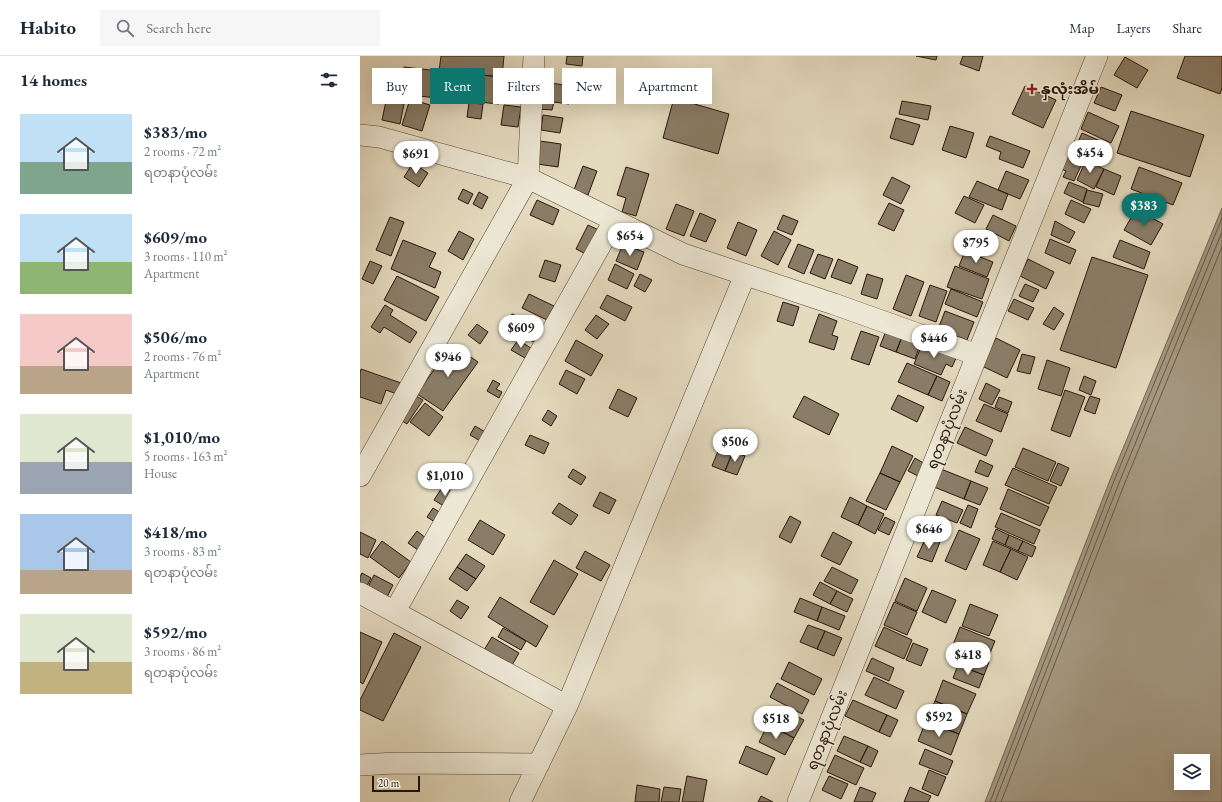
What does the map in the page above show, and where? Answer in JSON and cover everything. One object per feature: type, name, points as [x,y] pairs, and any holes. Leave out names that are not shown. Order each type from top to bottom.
[{"type":"street","points":[[360,476],[528,178],[534,56]]},
{"type":"street","name":"ရတနာပုံလမ်း","points":[[798,802],[1097,56]]},
{"type":"street","points":[[360,135],[379,137],[528,178],[683,254],[834,304],[977,355]]},
{"type":"street","points":[[395,611],[614,220]]},
{"type":"street","points":[[520,802],[567,706],[744,274]]},
{"type":"street","points":[[360,593],[567,706]]},
{"type":"street","points":[[360,765],[395,763],[539,764]]},
{"type":"water","points":[[1222,208],[1222,802],[985,802],[1110,480]]},
{"type":"building","points":[[441,56],[504,56],[503,68],[493,68],[493,76],[485,75],[485,68],[439,68]]},
{"type":"building","points":[[567,56],[583,56],[582,66],[566,64]]},
{"type":"building","points":[[916,56],[937,56],[936,60]]},
{"type":"building","points":[[963,56],[983,56],[979,71],[960,64]]},
{"type":"building","points":[[1185,56],[1222,56],[1222,88],[1220,94],[1177,78]]},
{"type":"building","points":[[1125,57],[1148,70],[1137,88],[1114,75]]},
{"type":"building","points":[[422,69],[430,70],[430,97],[422,96]]},
{"type":"building","points":[[485,75],[493,76],[493,103],[485,103]]},
{"type":"building","points":[[554,84],[562,85],[562,103],[554,102]]},
{"type":"building","points":[[1025,86],[1056,100],[1043,128],[1012,114]]},
{"type":"building","points":[[1101,87],[1122,95],[1115,111],[1094,103]]},
{"type":"building","points":[[902,101],[931,106],[928,120],[899,114]]},
{"type":"building","points":[[422,103],[430,105],[422,131],[402,125],[408,104],[422,104]]},
{"type":"building","points":[[385,104],[404,104],[400,124],[382,120]]},
{"type":"building","points":[[469,104],[483,104],[481,119],[467,117]]},
{"type":"building","points":[[540,104],[554,104],[552,110],[539,109]]},
{"type":"building","points":[[672,104],[695,104],[729,114],[718,154],[663,138]]},
{"type":"building","points":[[504,105],[521,107],[518,127],[501,125]]},
{"type":"building","points":[[1131,111],[1204,135],[1190,177],[1117,153]]},
{"type":"building","points":[[1088,112],[1119,126],[1111,143],[1081,129]]},
{"type":"building","points":[[543,115],[563,118],[560,133],[541,130]]},
{"type":"building","points":[[896,118],[920,125],[913,145],[890,138]]},
{"type":"building","points":[[950,126],[974,133],[966,158],[942,150]]},
{"type":"building","points":[[1082,133],[1105,143],[1097,161],[1074,151]]},
{"type":"building","points":[[990,136],[1030,151],[1023,168],[999,159],[1001,152],[986,146]]},
{"type":"building","points":[[540,141],[561,144],[558,167],[537,164]]},
{"type":"building","points":[[1067,149],[1085,157],[1074,181],[1063,177],[1066,171],[1059,168]]},
{"type":"building","points":[[1086,160],[1104,169],[1094,189],[1077,180]]},
{"type":"building","points":[[413,163],[428,173],[419,187],[404,177]]},
{"type":"building","points":[[583,166],[597,171],[588,195],[574,190]]},
{"type":"building","points":[[626,167],[649,174],[636,216],[622,212],[626,198],[617,195]]},
{"type":"building","points":[[1139,167],[1182,183],[1173,205],[1131,189]]},
{"type":"building","points":[[1104,169],[1121,176],[1114,195],[1096,187]]},
{"type":"building","points":[[1006,171],[1029,180],[1020,199],[998,190]]},
{"type":"building","points":[[892,177],[910,186],[901,204],[883,195]]},
{"type":"building","points":[[977,181],[1008,194],[1002,210],[969,197]]},
{"type":"building","points":[[1069,182],[1087,189],[1083,202],[1064,193]]},
{"type":"building","points":[[463,189],[473,194],[468,204],[458,199]]},
{"type":"building","points":[[1087,190],[1103,194],[1099,207],[1083,203]]},
{"type":"building","points":[[479,192],[488,197],[482,209],[473,204]]},
{"type":"building","points":[[964,196],[984,205],[975,223],[955,213]]},
{"type":"building","points":[[537,200],[559,210],[553,225],[530,215]]},
{"type":"building","points":[[1071,200],[1091,209],[1084,223],[1065,214]]},
{"type":"building","points":[[889,203],[904,210],[894,231],[878,224]]},
{"type":"building","points":[[676,204],[694,211],[684,236],[666,229]]},
{"type":"building","points":[[1136,209],[1163,224],[1151,245],[1124,230]]},
{"type":"building","points":[[700,213],[716,220],[706,242],[690,236]]},
{"type":"building","points":[[783,215],[798,221],[792,235],[777,229]]},
{"type":"building","points":[[993,215],[1016,226],[1009,241],[986,229]]},
{"type":"building","points":[[390,217],[404,222],[391,256],[376,250]]},
{"type":"building","points":[[1055,221],[1075,232],[1069,243],[1051,235]]},
{"type":"building","points":[[738,222],[757,230],[746,256],[727,248]]},
{"type":"building","points":[[588,225],[603,232],[590,256],[576,249]]},
{"type":"building","points":[[459,231],[474,239],[463,260],[448,251]]},
{"type":"building","points":[[774,231],[791,240],[778,265],[761,256]]},
{"type":"building","points":[[1050,239],[1076,250],[1070,264],[1045,253]]},
{"type":"building","points":[[403,240],[436,253],[429,267],[441,272],[435,288],[391,269]]},
{"type":"building","points":[[1120,240],[1150,252],[1144,269],[1113,257]]},
{"type":"building","points":[[623,244],[644,252],[637,270],[616,261]]},
{"type":"building","points":[[798,244],[814,250],[804,274],[788,267]]},
{"type":"building","points":[[965,251],[993,262],[987,277],[959,266]]},
{"type":"building","points":[[818,254],[833,259],[825,279],[810,273]]},
{"type":"building","points":[[1092,257],[1148,275],[1116,368],[1060,350]]},
{"type":"building","points":[[838,259],[858,267],[851,284],[831,277]]},
{"type":"building","points":[[1028,259],[1054,272],[1046,289],[1020,276]]},
{"type":"building","points":[[545,260],[561,265],[555,282],[539,277]]},
{"type":"building","points":[[370,261],[382,266],[373,284],[362,279]]},
{"type":"building","points":[[615,264],[634,274],[627,289],[608,280]]},
{"type":"building","points":[[955,266],[989,279],[982,299],[947,287]]},
{"type":"building","points":[[640,274],[652,280],[645,292],[634,286]]},
{"type":"building","points":[[867,274],[883,279],[877,299],[861,294]]},
{"type":"building","points":[[906,275],[924,282],[911,316],[893,309]]},
{"type":"building","points":[[397,276],[439,297],[426,321],[384,300]]},
{"type":"building","points":[[1025,284],[1039,290],[1033,302],[1019,296]]},
{"type":"building","points":[[930,285],[947,291],[936,322],[919,316]]},
{"type":"building","points":[[951,289],[983,302],[977,317],[945,304]]},
{"type":"building","points":[[529,294],[554,306],[547,320],[522,308]]},
{"type":"building","points":[[607,295],[632,307],[625,321],[600,308]]},
{"type":"building","points":[[1014,299],[1034,308],[1028,320],[1008,311]]},
{"type":"building","points":[[783,302],[799,307],[793,326],[777,321]]},
{"type":"building","points":[[385,305],[393,310],[390,315],[417,332],[410,343],[384,327],[380,333],[371,327]]},
{"type":"building","points":[[1054,307],[1064,314],[1054,330],[1043,324]]},
{"type":"building","points":[[945,311],[974,322],[967,340],[938,329]]},
{"type":"building","points":[[512,314],[541,327],[534,342],[505,329]]},
{"type":"building","points":[[819,314],[837,321],[832,335],[838,337],[834,350],[809,342]]},
{"type":"building","points":[[596,315],[609,324],[597,339],[585,330]]},
{"type":"building","points":[[477,324],[488,332],[480,344],[468,335]]},
{"type":"building","points":[[888,326],[904,332],[896,352],[880,346]]},
{"type":"building","points":[[861,331],[879,337],[869,365],[851,359]]},
{"type":"building","points":[[904,332],[922,339],[915,359],[896,352]]},
{"type":"building","points":[[996,338],[1020,350],[1007,378],[982,366]]},
{"type":"building","points":[[518,340],[531,348],[525,358],[511,350]]},
{"type":"building","points":[[576,340],[603,355],[591,376],[565,361]]},
{"type":"building","points":[[923,342],[957,356],[952,367],[946,364],[941,375],[914,364]]},
{"type":"building","points":[[452,344],[478,362],[443,411],[417,394]]},
{"type":"building","points":[[1022,354],[1035,357],[1030,374],[1017,371]]},
{"type":"building","points":[[1047,360],[1070,368],[1061,396],[1038,389]]},
{"type":"building","points":[[907,363],[937,376],[928,395],[898,382]]},
{"type":"building","points":[[361,369],[401,383],[397,394],[386,390],[381,404],[360,397]]},
{"type":"building","points":[[566,370],[585,379],[577,394],[559,384]]},
{"type":"building","points":[[937,376],[950,382],[942,401],[928,395]]},
{"type":"building","points":[[1084,376],[1096,381],[1091,395],[1079,390]]},
{"type":"building","points":[[493,380],[500,384],[496,389],[502,392],[499,398],[487,391]]},
{"type":"building","points":[[986,383],[1000,390],[992,405],[979,399]]},
{"type":"building","points":[[618,389],[637,398],[628,417],[609,408]]},
{"type":"building","points":[[1065,390],[1085,397],[1070,437],[1051,430]]},
{"type":"building","points":[[411,393],[423,400],[407,424],[396,417]]},
{"type":"building","points":[[898,395],[924,407],[917,422],[891,409]]},
{"type":"building","points":[[804,396],[839,414],[829,435],[793,417]]},
{"type":"building","points":[[1090,396],[1100,399],[1095,414],[1084,410]]},
{"type":"building","points":[[999,397],[1012,402],[1008,413],[995,407]]},
{"type":"building","points":[[425,403],[443,417],[429,436],[410,422]]},
{"type":"building","points":[[984,404],[1008,414],[1001,432],[976,421]]},
{"type":"building","points":[[548,410],[557,416],[551,426],[542,420]]},
{"type":"building","points":[[475,426],[487,433],[482,442],[470,435]]},
{"type":"building","points":[[965,427],[993,440],[986,456],[957,443]]},
{"type":"building","points":[[530,435],[549,443],[544,454],[525,445]]},
{"type":"building","points":[[720,446],[733,451],[725,471],[712,466]]},
{"type":"building","points":[[892,446],[913,456],[900,482],[880,473]]},
{"type":"building","points":[[1023,448],[1056,462],[1048,481],[1015,467]]},
{"type":"building","points":[[733,451],[745,456],[737,475],[725,471]]},
{"type":"building","points":[[915,458],[925,464],[918,476],[908,471]]},
{"type":"building","points":[[980,460],[993,466],[988,477],[975,472]]},
{"type":"building","points":[[1058,463],[1069,468],[1061,486],[1050,481]]},
{"type":"building","points":[[1013,468],[1057,487],[1049,504],[1005,485]]},
{"type":"building","points":[[573,469],[586,477],[581,485],[568,477]]},
{"type":"building","points":[[941,469],[971,481],[964,499],[934,487]]},
{"type":"building","points":[[880,473],[900,482],[886,510],[866,501]]},
{"type":"building","points":[[971,481],[988,488],[980,505],[964,499]]},
{"type":"building","points":[[443,486],[456,495],[447,508],[434,500]]},
{"type":"building","points":[[1008,489],[1049,507],[1040,526],[1000,509]]},
{"type":"building","points":[[600,492],[616,500],[609,514],[593,506]]},
{"type":"building","points":[[850,497],[867,506],[858,525],[841,517]]},
{"type":"building","points":[[942,501],[963,510],[957,523],[936,515]]},
{"type":"building","points":[[559,503],[578,515],[571,525],[552,513]]},
{"type":"building","points":[[968,505],[978,509],[971,528],[960,523]]},
{"type":"building","points":[[867,506],[884,514],[875,534],[858,525]]},
{"type":"building","points":[[433,508],[444,515],[438,524],[427,517]]},
{"type":"building","points":[[1001,513],[1040,530],[1034,544],[995,527]]},
{"type":"building","points":[[790,516],[801,522],[791,543],[779,537]]},
{"type":"building","points":[[934,516],[948,522],[940,542],[926,537]]},
{"type":"building","points":[[885,517],[895,522],[889,535],[878,530]]},
{"type":"building","points":[[480,520],[505,535],[493,555],[468,540]]},
{"type":"building","points":[[996,529],[1009,535],[1005,545],[992,539]]},
{"type":"building","points":[[959,530],[980,539],[966,570],[945,561]]},
{"type":"building","points":[[417,531],[427,539],[418,550],[408,543]]},
{"type":"building","points":[[360,532],[376,540],[368,558],[360,554]]},
{"type":"building","points":[[833,532],[852,542],[840,565],[821,556]]},
{"type":"building","points":[[1009,535],[1023,541],[1018,551],[1005,545]]},
{"type":"building","points":[[926,537],[940,542],[932,562],[917,557]]},
{"type":"building","points":[[382,541],[411,562],[399,578],[370,557]]},
{"type":"building","points":[[993,541],[1011,549],[1000,572],[983,565]]},
{"type":"building","points":[[1023,541],[1036,547],[1032,557],[1018,551]]},
{"type":"building","points":[[1011,549],[1028,557],[1017,580],[1000,572]]},
{"type":"building","points":[[585,551],[610,565],[601,581],[576,568]]},
{"type":"building","points":[[466,554],[485,566],[476,579],[457,567]]},
{"type":"building","points":[[554,560],[578,574],[554,615],[530,602]]},
{"type":"building","points":[[457,567],[476,579],[467,591],[449,579]]},
{"type":"building","points":[[832,567],[858,580],[851,594],[824,581]]},
{"type":"building","points":[[362,573],[371,578],[366,588],[360,585],[360,577]]},
{"type":"building","points":[[374,575],[393,585],[386,599],[367,589]]},
{"type":"building","points":[[905,578],[927,588],[917,611],[895,601]]},
{"type":"building","points":[[820,582],[837,591],[830,604],[813,595]]},
{"type":"building","points":[[932,590],[956,600],[946,623],[922,612]]},
{"type":"building","points":[[837,591],[853,599],[847,612],[830,604]]},
{"type":"building","points":[[500,597],[548,626],[536,647],[488,617]]},
{"type":"building","points":[[800,598],[822,607],[817,621],[794,612]]},
{"type":"building","points":[[457,600],[469,607],[461,619],[450,611]]},
{"type":"building","points":[[894,602],[917,612],[907,635],[884,625]]},
{"type":"building","points":[[970,604],[998,615],[989,636],[962,626]]},
{"type":"building","points":[[822,607],[845,616],[839,630],[817,621]]},
{"type":"building","points":[[808,625],[825,631],[817,649],[800,642]]},
{"type":"building","points":[[884,627],[912,640],[904,659],[875,646]]},
{"type":"building","points":[[960,627],[995,641],[988,658],[953,645]]},
{"type":"building","points":[[503,628],[526,641],[521,650],[498,637]]},
{"type":"building","points":[[825,631],[842,638],[834,656],[817,649]]},
{"type":"building","points":[[360,632],[382,642],[363,684],[360,682]]},
{"type":"building","points":[[394,633],[421,647],[383,721],[360,710],[360,700]]},
{"type":"building","points":[[492,637],[519,653],[511,667],[484,650]]},
{"type":"building","points":[[913,643],[928,649],[921,666],[906,660]]},
{"type":"building","points":[[964,652],[989,662],[984,675],[958,665]]},
{"type":"building","points":[[872,658],[894,668],[889,681],[866,671]]},
{"type":"building","points":[[789,662],[822,679],[814,695],[781,679]]},
{"type":"building","points":[[958,665],[984,675],[979,688],[953,678]]},
{"type":"building","points":[[874,677],[904,691],[896,709],[865,695]]},
{"type":"building","points":[[943,680],[976,694],[967,714],[935,701]]},
{"type":"building","points":[[777,683],[809,700],[802,714],[770,697]]},
{"type":"building","points":[[853,700],[887,715],[879,732],[845,716]]},
{"type":"building","points":[[935,701],[967,714],[959,734],[926,721]]},
{"type":"building","points":[[778,707],[804,720],[794,738],[768,724]]},
{"type":"building","points":[[887,715],[898,720],[890,737],[879,732]]},
{"type":"building","points":[[926,721],[959,734],[951,755],[918,741]]},
{"type":"building","points":[[768,724],[794,738],[785,755],[759,742]]},
{"type":"building","points":[[844,736],[868,746],[860,762],[837,751]]},
{"type":"building","points":[[746,746],[775,758],[767,775],[739,763]]},
{"type":"building","points":[[868,746],[878,751],[871,767],[860,762]]},
{"type":"building","points":[[925,749],[953,761],[947,775],[919,764]]},
{"type":"building","points":[[835,755],[864,768],[856,785],[827,772]]},
{"type":"building","points":[[929,770],[946,777],[938,796],[922,789]]},
{"type":"building","points":[[687,776],[707,780],[703,802],[682,802]]},
{"type":"building","points":[[829,776],[848,784],[841,799],[822,790]]},
{"type":"building","points":[[637,785],[660,789],[659,802],[635,802]]},
{"type":"building","points":[[664,787],[681,789],[679,802],[661,802]]},
{"type":"building","points":[[860,787],[876,793],[872,802],[854,802]]},
{"type":"building","points":[[910,787],[931,796],[928,802],[904,802]]},
{"type":"building","points":[[761,796],[773,802],[758,802]]},
{"type":"place","name":"နှလုံးအိမ်","points":[[1032,89]]}]
